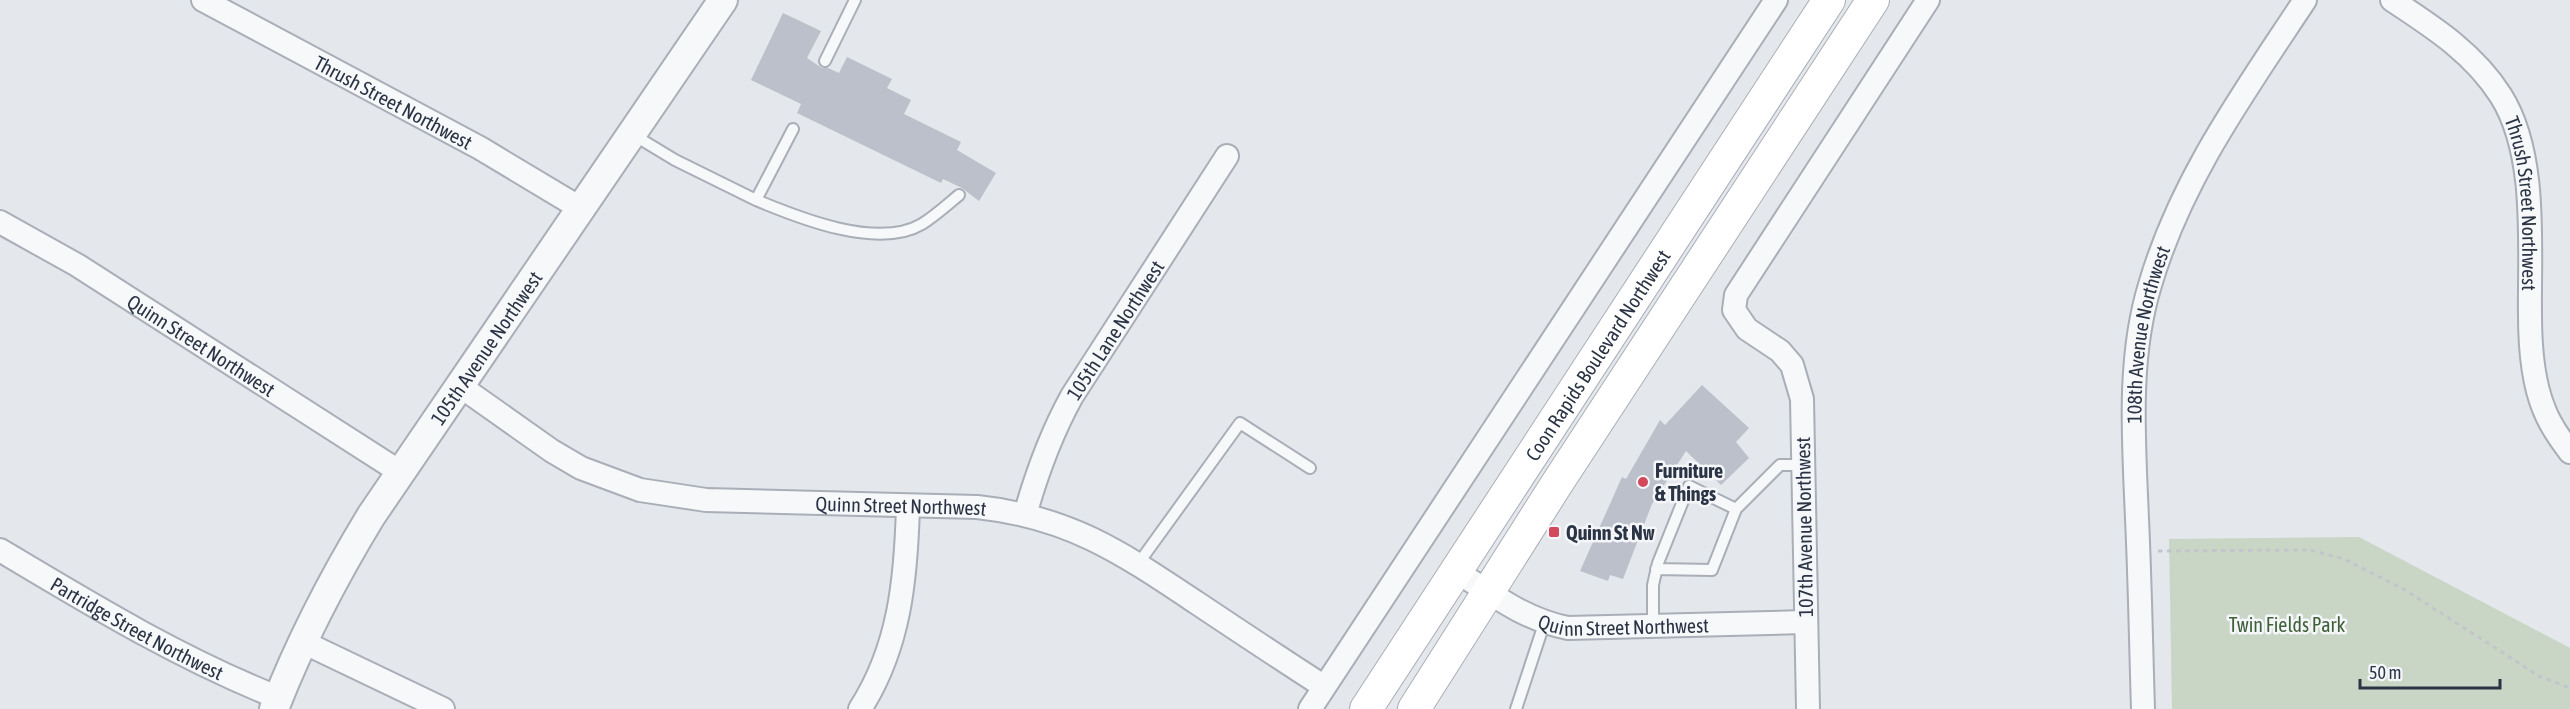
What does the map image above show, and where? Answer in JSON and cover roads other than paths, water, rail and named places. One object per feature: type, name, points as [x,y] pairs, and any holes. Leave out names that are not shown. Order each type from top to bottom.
[{"type":"main road","name":"Coon Rapids Boulevard Northwest","points":[[1366,709],[1828,0]]},
{"type":"main road","name":"Coon Rapids Boulevard Northwest","points":[[1414,709],[1873,0]]},
{"type":"street","name":"Thrush Street Northwest","points":[[203,0],[480,148],[580,208]]},
{"type":"street","name":"105th Avenue Northwest","points":[[276,704],[303,642],[354,544],[400,472],[723,0]]},
{"type":"street","points":[[1310,709],[1776,0]]},
{"type":"street","name":"107th Avenue Northwest","points":[[1808,709],[1802,399],[1792,364],[1780,351],[1747,329],[1734,310],[1736,296],[1928,0]]},
{"type":"street","name":"108th Avenue Northwest","points":[[2143,709],[2133,410],[2141,327],[2149,286],[2168,232],[2201,162],[2305,0]]},
{"type":"street","name":"Thrush Street Northwest","points":[[2392,0],[2464,51],[2502,97],[2514,124],[2521,151],[2529,203],[2530,342],[2534,376],[2543,409],[2557,435],[2570,452]]},
{"type":"street","name":"105th Lane Northwest","points":[[1025,515],[1042,457],[1067,405],[1227,156]]},
{"type":"street","name":"Quinn Street Northwest","points":[[0,222],[77,265],[400,472]]},
{"type":"street","name":"Quinn Street Northwest","points":[[460,386],[552,451],[581,468],[640,490],[706,500],[977,507],[1025,515],[1087,536],[1138,564],[1323,686]]},
{"type":"street","points":[[860,709],[881,670],[900,611],[906,567],[908,506]]},
{"type":"street","name":"Partridge Street Northwest","points":[[0,550],[145,636],[276,704]]},
{"type":"street","name":"Quinn Street Northwest","points":[[1456,571],[1544,624],[1568,628],[1805,622]]},
{"type":"street","points":[[303,642],[443,709]]},
{"type":"lane","points":[[825,61],[855,0]]},
{"type":"lane","points":[[756,200],[793,129]]},
{"type":"lane","points":[[632,134],[675,160],[756,200],[801,219],[836,228],[891,233],[921,225],[959,195]]},
{"type":"lane","points":[[1138,564],[1240,423],[1310,468]]},
{"type":"lane","points":[[1656,569],[1712,570],[1736,509],[1780,465],[1803,465]]},
{"type":"lane","points":[[1653,626],[1653,585],[1656,569],[1689,486],[1736,509]]},
{"type":"lane","points":[[1516,709],[1544,624]]},
{"type":"place","name":"Furniture & Things","points":[[1643,482]]},
{"type":"place","name":"Quinn St Nw","points":[[1554,532]]},
{"type":"park label","name":"Twin Fields Park","points":[[2287,624]]}]
